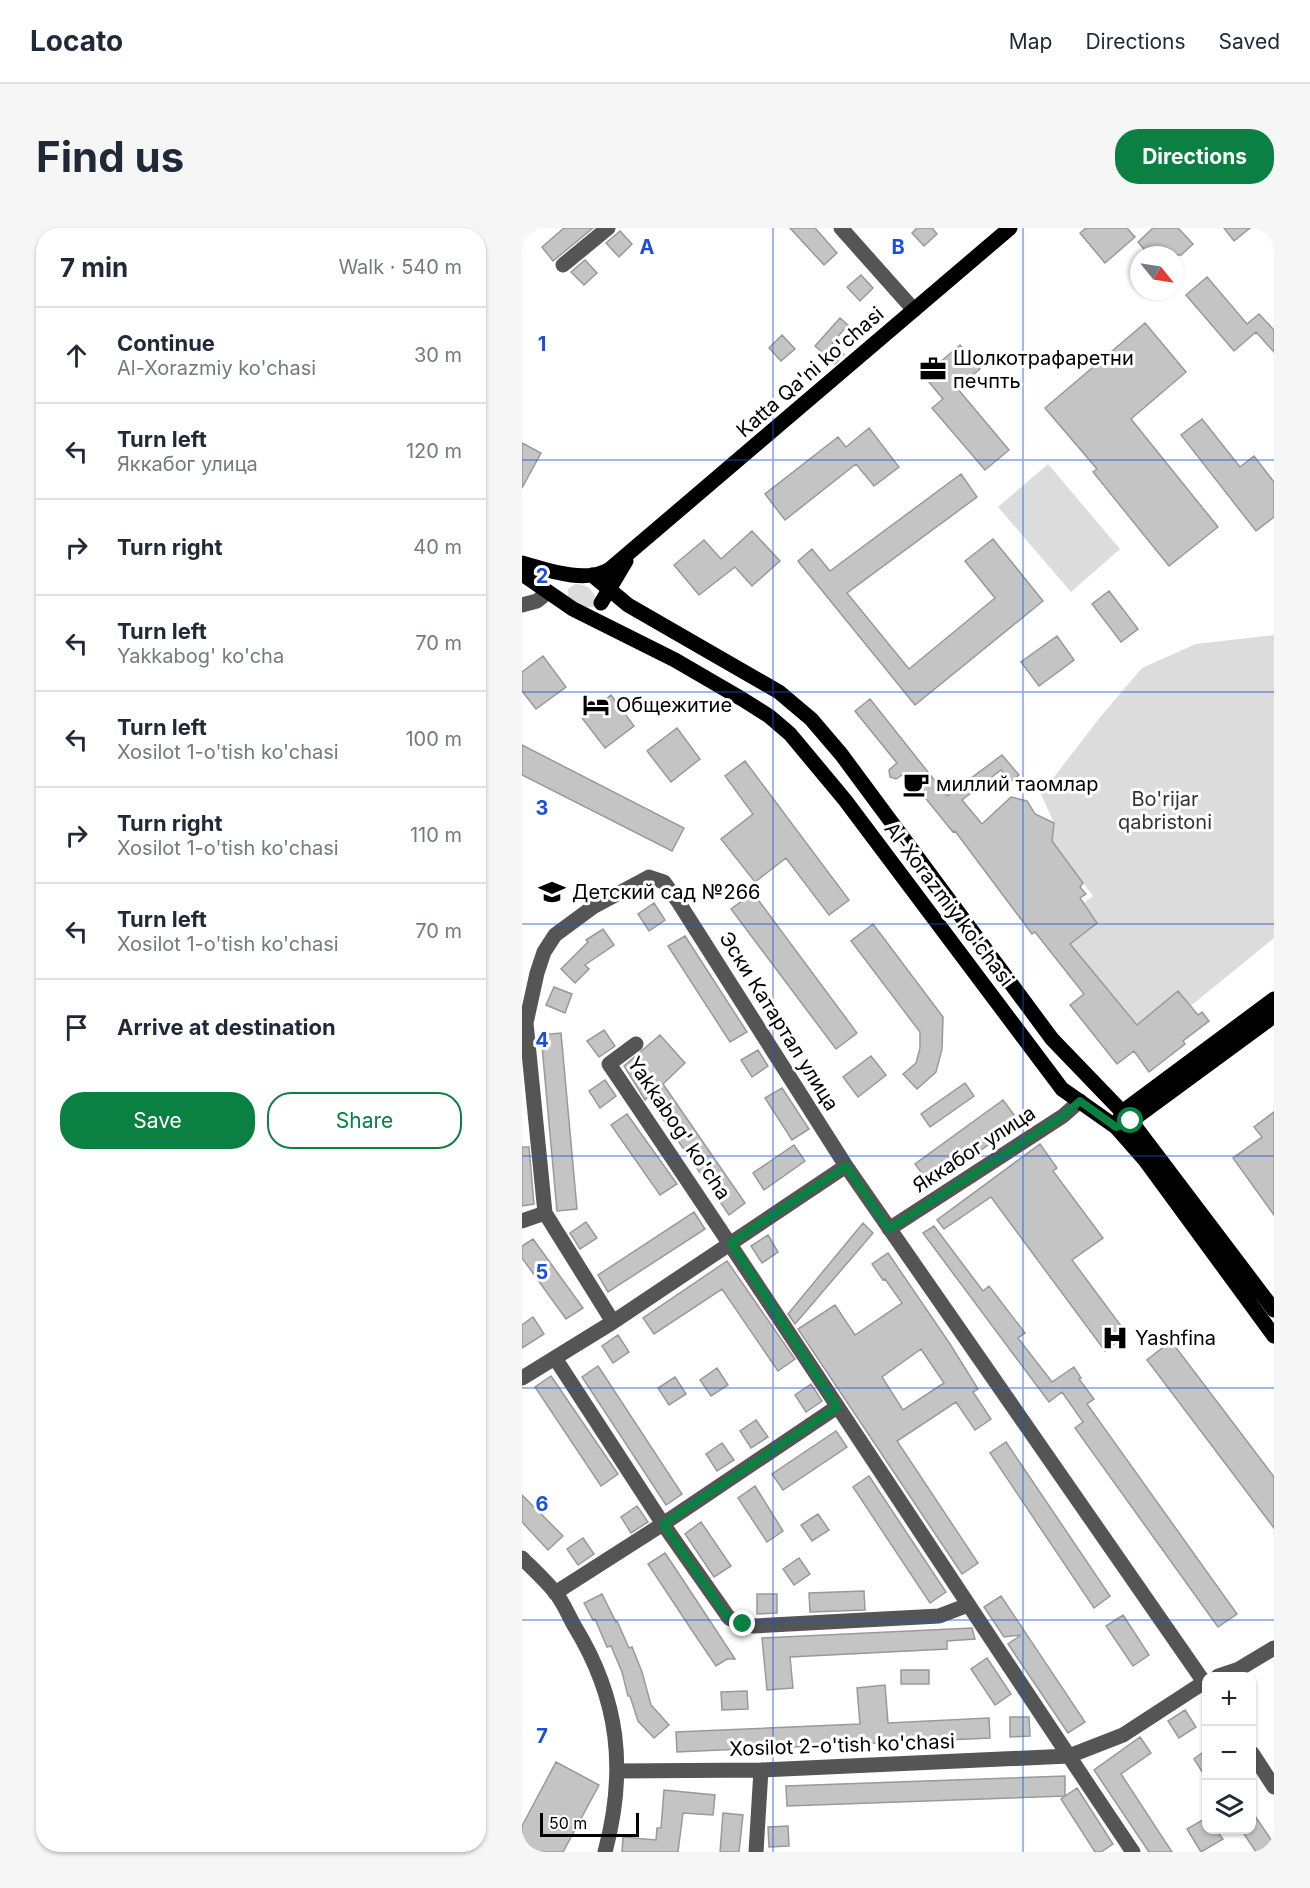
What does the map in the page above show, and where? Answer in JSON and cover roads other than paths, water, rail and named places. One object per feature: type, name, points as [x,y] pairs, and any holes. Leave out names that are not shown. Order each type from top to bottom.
[{"type":"main road","name":"Katta Qa'ni ko'chasi","points":[[638,547],[1010,228]]},
{"type":"main road","points":[[600,581],[624,564],[638,547]]},
{"type":"main road","points":[[582,613],[594,611],[601,603],[600,581],[605,572],[638,547]]},
{"type":"main road","points":[[522,563],[600,581]]},
{"type":"main road","points":[[624,564],[622,587],[628,605]]},
{"type":"main road","name":"Al-Xorazmiy ko'chasi","points":[[522,574],[582,613],[720,685],[769,716],[790,734],[845,800],[1062,1089],[1080,1101],[1123,1120],[1145,1160],[1274,1336]]},
{"type":"main road","points":[[565,603],[562,596],[563,587],[575,574]]},
{"type":"main road","name":"Al-Xorazmiy ko'chasi","points":[[600,581],[628,605],[779,692],[811,719],[841,754],[1052,1039],[1123,1120],[1274,1310]]},
{"type":"main road","points":[[1123,1120],[1274,999]]},
{"type":"main road","points":[[1123,1120],[1274,1016]]},
{"type":"street","points":[[563,265],[608,228]]},
{"type":"street","points":[[841,228],[914,310]]},
{"type":"street","points":[[522,605],[537,601],[548,592]]},
{"type":"street","name":"Эски Катартал улица","points":[[545,1213],[526,1023],[537,973],[549,943],[564,927],[593,907],[649,877],[664,882],[846,1166],[1203,1672]]},
{"type":"street","name":"Yakkabog' ko'cha","points":[[636,1044],[609,1064],[731,1243]]},
{"type":"street","name":"Яккабог улица","points":[[889,1229],[1063,1116],[1080,1101]]},
{"type":"street","points":[[522,1378],[613,1322],[846,1166]]},
{"type":"street","points":[[522,1221],[545,1213],[613,1322]]},
{"type":"street","points":[[731,1243],[837,1407],[1133,1852]]},
{"type":"street","points":[[555,1358],[663,1524],[729,1618],[754,1626],[939,1616],[968,1605]]},
{"type":"street","points":[[555,1593],[663,1524],[837,1407]]},
{"type":"street","points":[[522,1558],[555,1593],[586,1643],[604,1683],[617,1753],[614,1809],[605,1852]]},
{"type":"street","name":"Xosilot 2-o'tish ko'chasi","points":[[1232,1672],[1274,1648]]},
{"type":"street","name":"Xosilot 2-o'tish ko'chasi","points":[[617,1771],[761,1770],[1069,1756],[1123,1735],[1202,1685]]},
{"type":"street","points":[[1256,1760],[1274,1787]]},
{"type":"street","points":[[756,1852],[761,1770]]},
{"type":"place","name":"Шолкотрафаретни печпть","points":[[933,369]]},
{"type":"place","name":"Общежитие","points":[[596,705]]},
{"type":"place","name":"миллий таомлар","points":[[916,784]]},
{"type":"place","name":"Детский сад №266","points":[[552,892]]},
{"type":"place","name":"Yashfina","points":[[1115,1338]]},
{"type":"park label","name":"Bo'rijar qabristoni","points":[[1165,810]]}]
